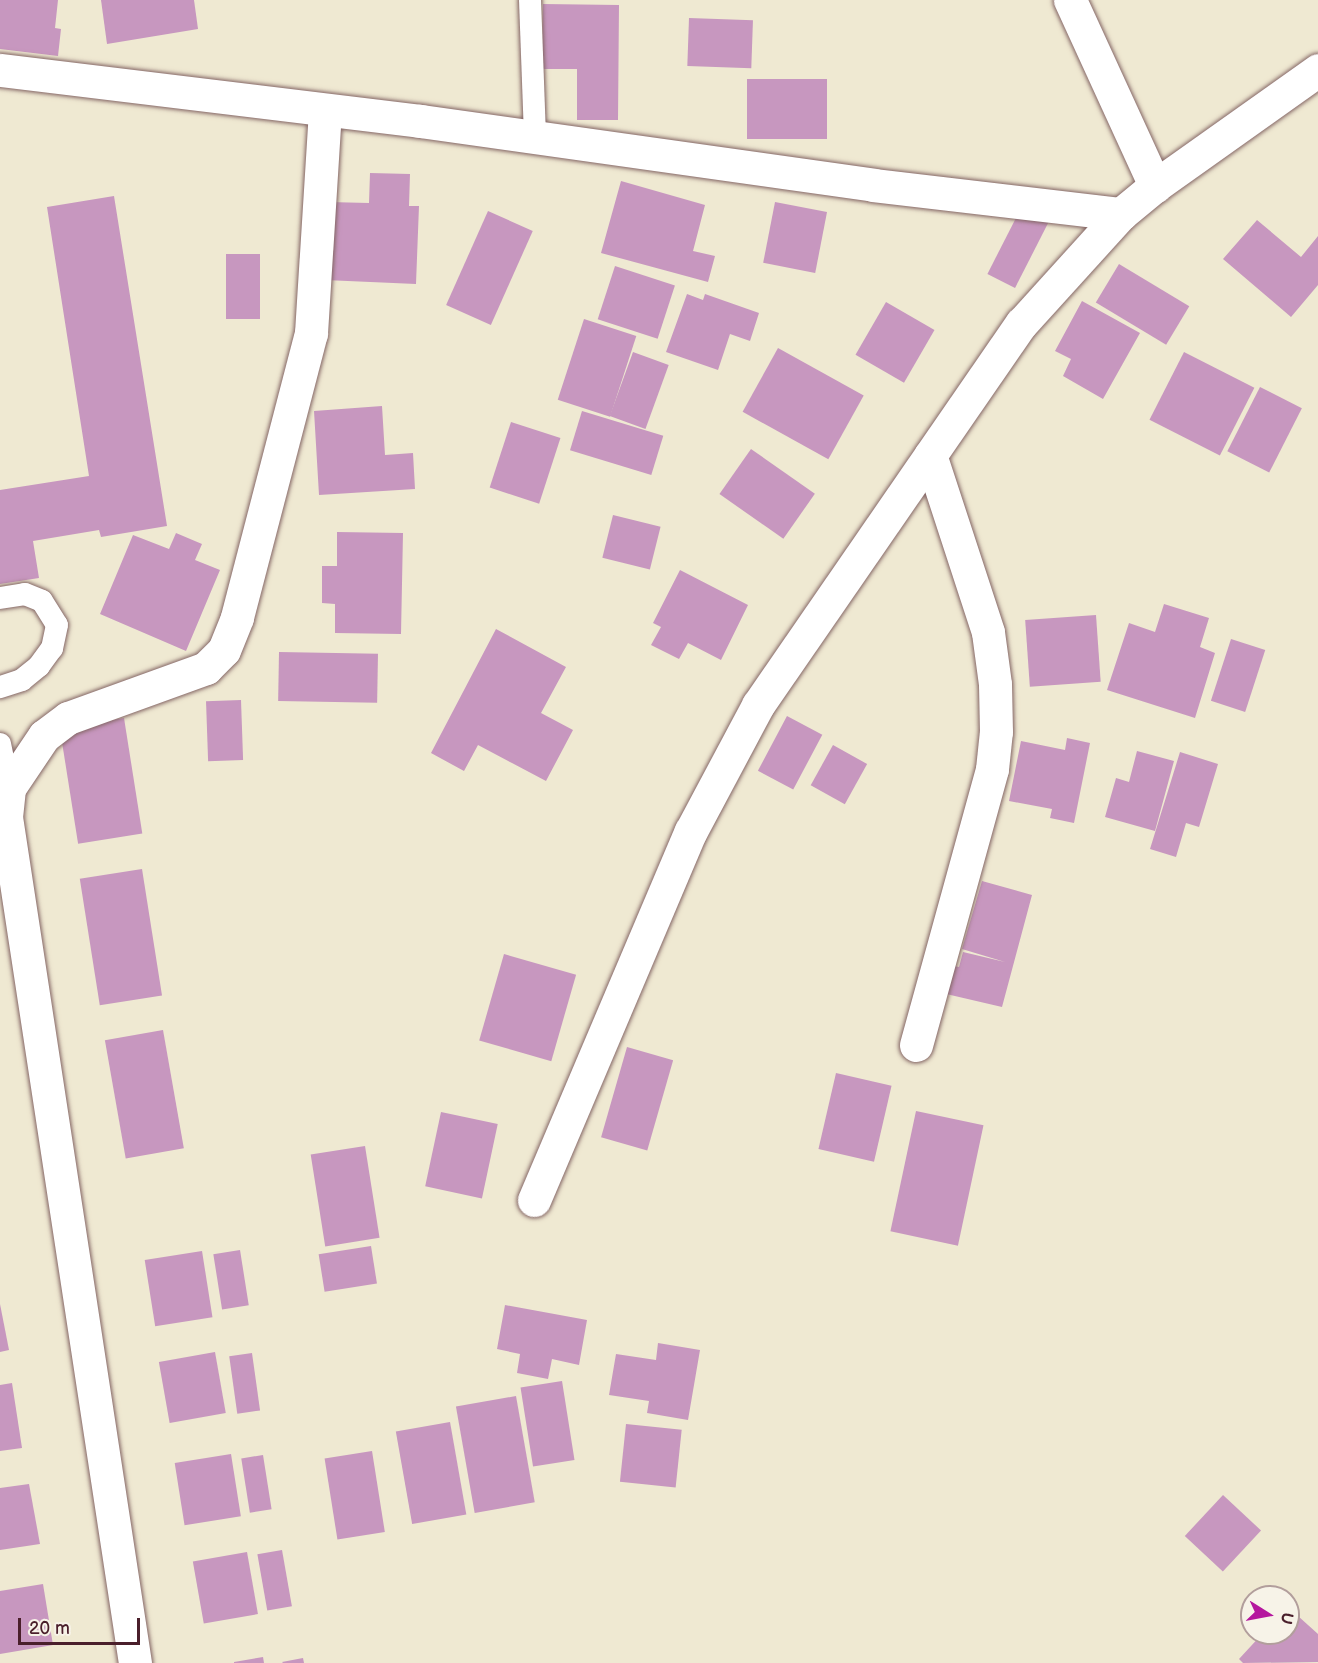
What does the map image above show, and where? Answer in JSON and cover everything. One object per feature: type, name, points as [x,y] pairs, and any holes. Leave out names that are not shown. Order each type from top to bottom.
[{"type":"street","points":[[1070,0],[1155,186]]},
{"type":"street","points":[[0,70],[535,137],[873,185],[1121,214]]},
{"type":"street","points":[[534,1200],[702,810],[758,705],[930,455],[1022,323],[1121,214],[1155,186],[1318,70]]},
{"type":"street","points":[[135,1663],[8,881],[6,817],[9,788],[44,736],[68,718],[206,668],[224,650],[237,617],[311,333],[325,110]]},
{"type":"street","points":[[916,1045],[993,769],[996,732],[995,684],[988,632],[930,455]]},
{"type":"lane","points":[[530,0],[535,137]]},
{"type":"lane","points":[[0,598],[25,594],[42,601],[57,625],[52,648],[39,666],[22,680],[0,687]]},
{"type":"lane","points":[[0,744],[9,788]]},
{"type":"building","points":[[0,0],[58,0],[55,28],[61,29],[58,56],[0,49]]},
{"type":"building","points":[[101,0],[194,0],[198,29],[107,44]]},
{"type":"building","points":[[543,4],[619,5],[618,120],[577,120],[577,69],[542,69]]},
{"type":"building","points":[[689,18],[753,20],[751,68],[687,66]]},
{"type":"building","points":[[747,79],[827,79],[827,139],[747,139]]},
{"type":"building","points":[[370,173],[410,174],[409,206],[419,206],[416,284],[325,280],[328,202],[369,203]]},
{"type":"building","points":[[621,181],[705,205],[693,251],[715,256],[708,282],[601,253]]},
{"type":"building","points":[[114,196],[167,526],[101,537],[99,530],[33,541],[39,578],[0,584],[0,490],[89,476],[47,207]]},
{"type":"building","points":[[775,202],[827,212],[815,273],[763,263]]},
{"type":"building","points":[[1021,208],[1049,222],[1015,288],[987,274]]},
{"type":"building","points":[[488,211],[533,231],[491,325],[446,305]]},
{"type":"building","points":[[1257,220],[1301,257],[1318,236],[1318,285],[1291,317],[1223,259]]},
{"type":"building","points":[[226,254],[260,254],[260,319],[226,319]]},
{"type":"building","points":[[1119,264],[1189,306],[1166,345],[1096,303]]},
{"type":"building","points":[[615,266],[675,285],[658,339],[598,319]]},
{"type":"building","points":[[687,294],[703,300],[705,294],[759,313],[750,341],[730,334],[718,370],[666,352]]},
{"type":"building","points":[[1082,301],[1140,333],[1103,399],[1063,376],[1071,359],[1055,351]]},
{"type":"building","points":[[886,302],[934,330],[904,383],[856,355]]},
{"type":"building","points":[[584,319],[636,336],[610,417],[558,400]]},
{"type":"building","points":[[778,348],[864,396],[828,459],[743,412]]},
{"type":"building","points":[[633,352],[669,365],[645,429],[610,416]]},
{"type":"building","points":[[1184,352],[1254,388],[1220,456],[1149,420]]},
{"type":"building","points":[[1260,387],[1302,408],[1269,472],[1227,451]]},
{"type":"building","points":[[382,406],[385,455],[413,453],[415,489],[319,495],[314,411]]},
{"type":"building","points":[[582,411],[663,436],[651,475],[570,450]]},
{"type":"building","points":[[511,422],[560,438],[539,504],[490,488]]},
{"type":"building","points":[[751,449],[815,494],[783,539],[719,494]]},
{"type":"building","points":[[613,515],[661,527],[650,570],[602,558]]},
{"type":"building","points":[[337,532],[403,533],[401,634],[335,633],[335,604],[322,603],[322,566],[337,566]]},
{"type":"building","points":[[176,533],[202,544],[195,560],[220,570],[186,651],[100,614],[133,535],[169,549]]},
{"type":"building","points":[[680,570],[748,605],[721,660],[688,643],[679,659],[651,645],[661,627],[653,623]]},
{"type":"building","points":[[1164,604],[1209,618],[1200,647],[1215,653],[1195,718],[1107,690],[1129,623],[1155,632]]},
{"type":"building","points":[[1096,615],[1101,682],[1030,687],[1025,620]]},
{"type":"building","points":[[496,629],[566,667],[541,713],[573,730],[546,781],[478,745],[464,771],[431,753]]},
{"type":"building","points":[[1231,639],[1265,650],[1245,712],[1211,701]]},
{"type":"building","points":[[279,652],[378,654],[377,703],[278,701]]},
{"type":"building","points":[[241,700],[243,760],[208,761],[206,701]]},
{"type":"building","points":[[787,716],[822,735],[793,790],[758,771]]},
{"type":"building","points":[[124,718],[142,834],[78,844],[60,728]]},
{"type":"building","points":[[1067,738],[1090,743],[1074,823],[1050,818],[1052,809],[1009,801],[1021,741],[1065,750]]},
{"type":"building","points":[[833,745],[867,764],[845,804],[811,785]]},
{"type":"building","points":[[1137,751],[1174,761],[1155,831],[1105,817],[1116,778],[1129,782]]},
{"type":"building","points":[[1180,752],[1218,764],[1199,827],[1186,823],[1176,857],[1150,849]]},
{"type":"building","points":[[142,869],[162,995],[100,1005],[80,879]]},
{"type":"building","points":[[982,881],[1032,895],[1002,1007],[942,993],[949,965],[959,967],[963,952],[1005,962],[962,949]]},
{"type":"building","points":[[504,954],[576,975],[551,1061],[479,1041]]},
{"type":"building","points":[[163,1030],[184,1148],[126,1158],[105,1040]]},
{"type":"building","points":[[627,1047],[673,1060],[647,1151],[601,1137]]},
{"type":"building","points":[[836,1073],[892,1086],[874,1162],[818,1149]]},
{"type":"building","points":[[916,1111],[983,1125],[958,1246],[890,1231]]},
{"type":"building","points":[[441,1112],[498,1124],[482,1198],[425,1186]]},
{"type":"building","points":[[365,1146],[380,1238],[325,1246],[311,1155]]},
{"type":"building","points":[[371,1246],[377,1284],[325,1292],[319,1254]]},
{"type":"building","points":[[240,1250],[249,1305],[222,1310],[213,1254]]},
{"type":"building","points":[[202,1251],[212,1317],[155,1326],[145,1260]]},
{"type":"building","points":[[0,1304],[9,1350],[0,1352]]},
{"type":"building","points":[[505,1305],[587,1320],[579,1365],[552,1359],[548,1379],[517,1373],[520,1354],[497,1349]]},
{"type":"building","points":[[658,1343],[700,1350],[688,1420],[647,1413],[649,1401],[609,1395],[616,1354],[656,1360]]},
{"type":"building","points":[[215,1352],[226,1413],[170,1423],[159,1362]]},
{"type":"building","points":[[252,1353],[260,1410],[237,1414],[229,1356]]},
{"type":"building","points":[[562,1381],[575,1460],[533,1467],[521,1388]]},
{"type":"building","points":[[12,1383],[22,1448],[0,1451],[0,1385]]},
{"type":"building","points":[[516,1396],[535,1502],[475,1513],[456,1407]]},
{"type":"building","points":[[450,1422],[466,1515],[412,1524],[396,1432]]},
{"type":"building","points":[[626,1424],[682,1430],[676,1488],[620,1482]]},
{"type":"building","points":[[372,1451],[385,1532],[337,1539],[325,1459]]},
{"type":"building","points":[[231,1454],[241,1516],[185,1525],[175,1463]]},
{"type":"building","points":[[263,1455],[272,1509],[250,1513],[241,1458]]},
{"type":"building","points":[[29,1484],[40,1544],[0,1550],[0,1488]]},
{"type":"building","points":[[1223,1495],[1261,1530],[1223,1571],[1185,1536]]},
{"type":"building","points":[[282,1550],[292,1606],[267,1610],[257,1554]]},
{"type":"building","points":[[247,1552],[258,1614],[204,1624],[193,1562]]},
{"type":"building","points":[[43,1584],[53,1645],[0,1654],[0,1591]]},
{"type":"building","points":[[1300,1618],[1318,1634],[1318,1662],[1243,1663],[1239,1659],[1252,1645],[1300,1645]]},
{"type":"building","points":[[263,1657],[264,1663],[234,1663],[234,1662]]},
{"type":"building","points":[[303,1658],[304,1663],[282,1662]]}]
